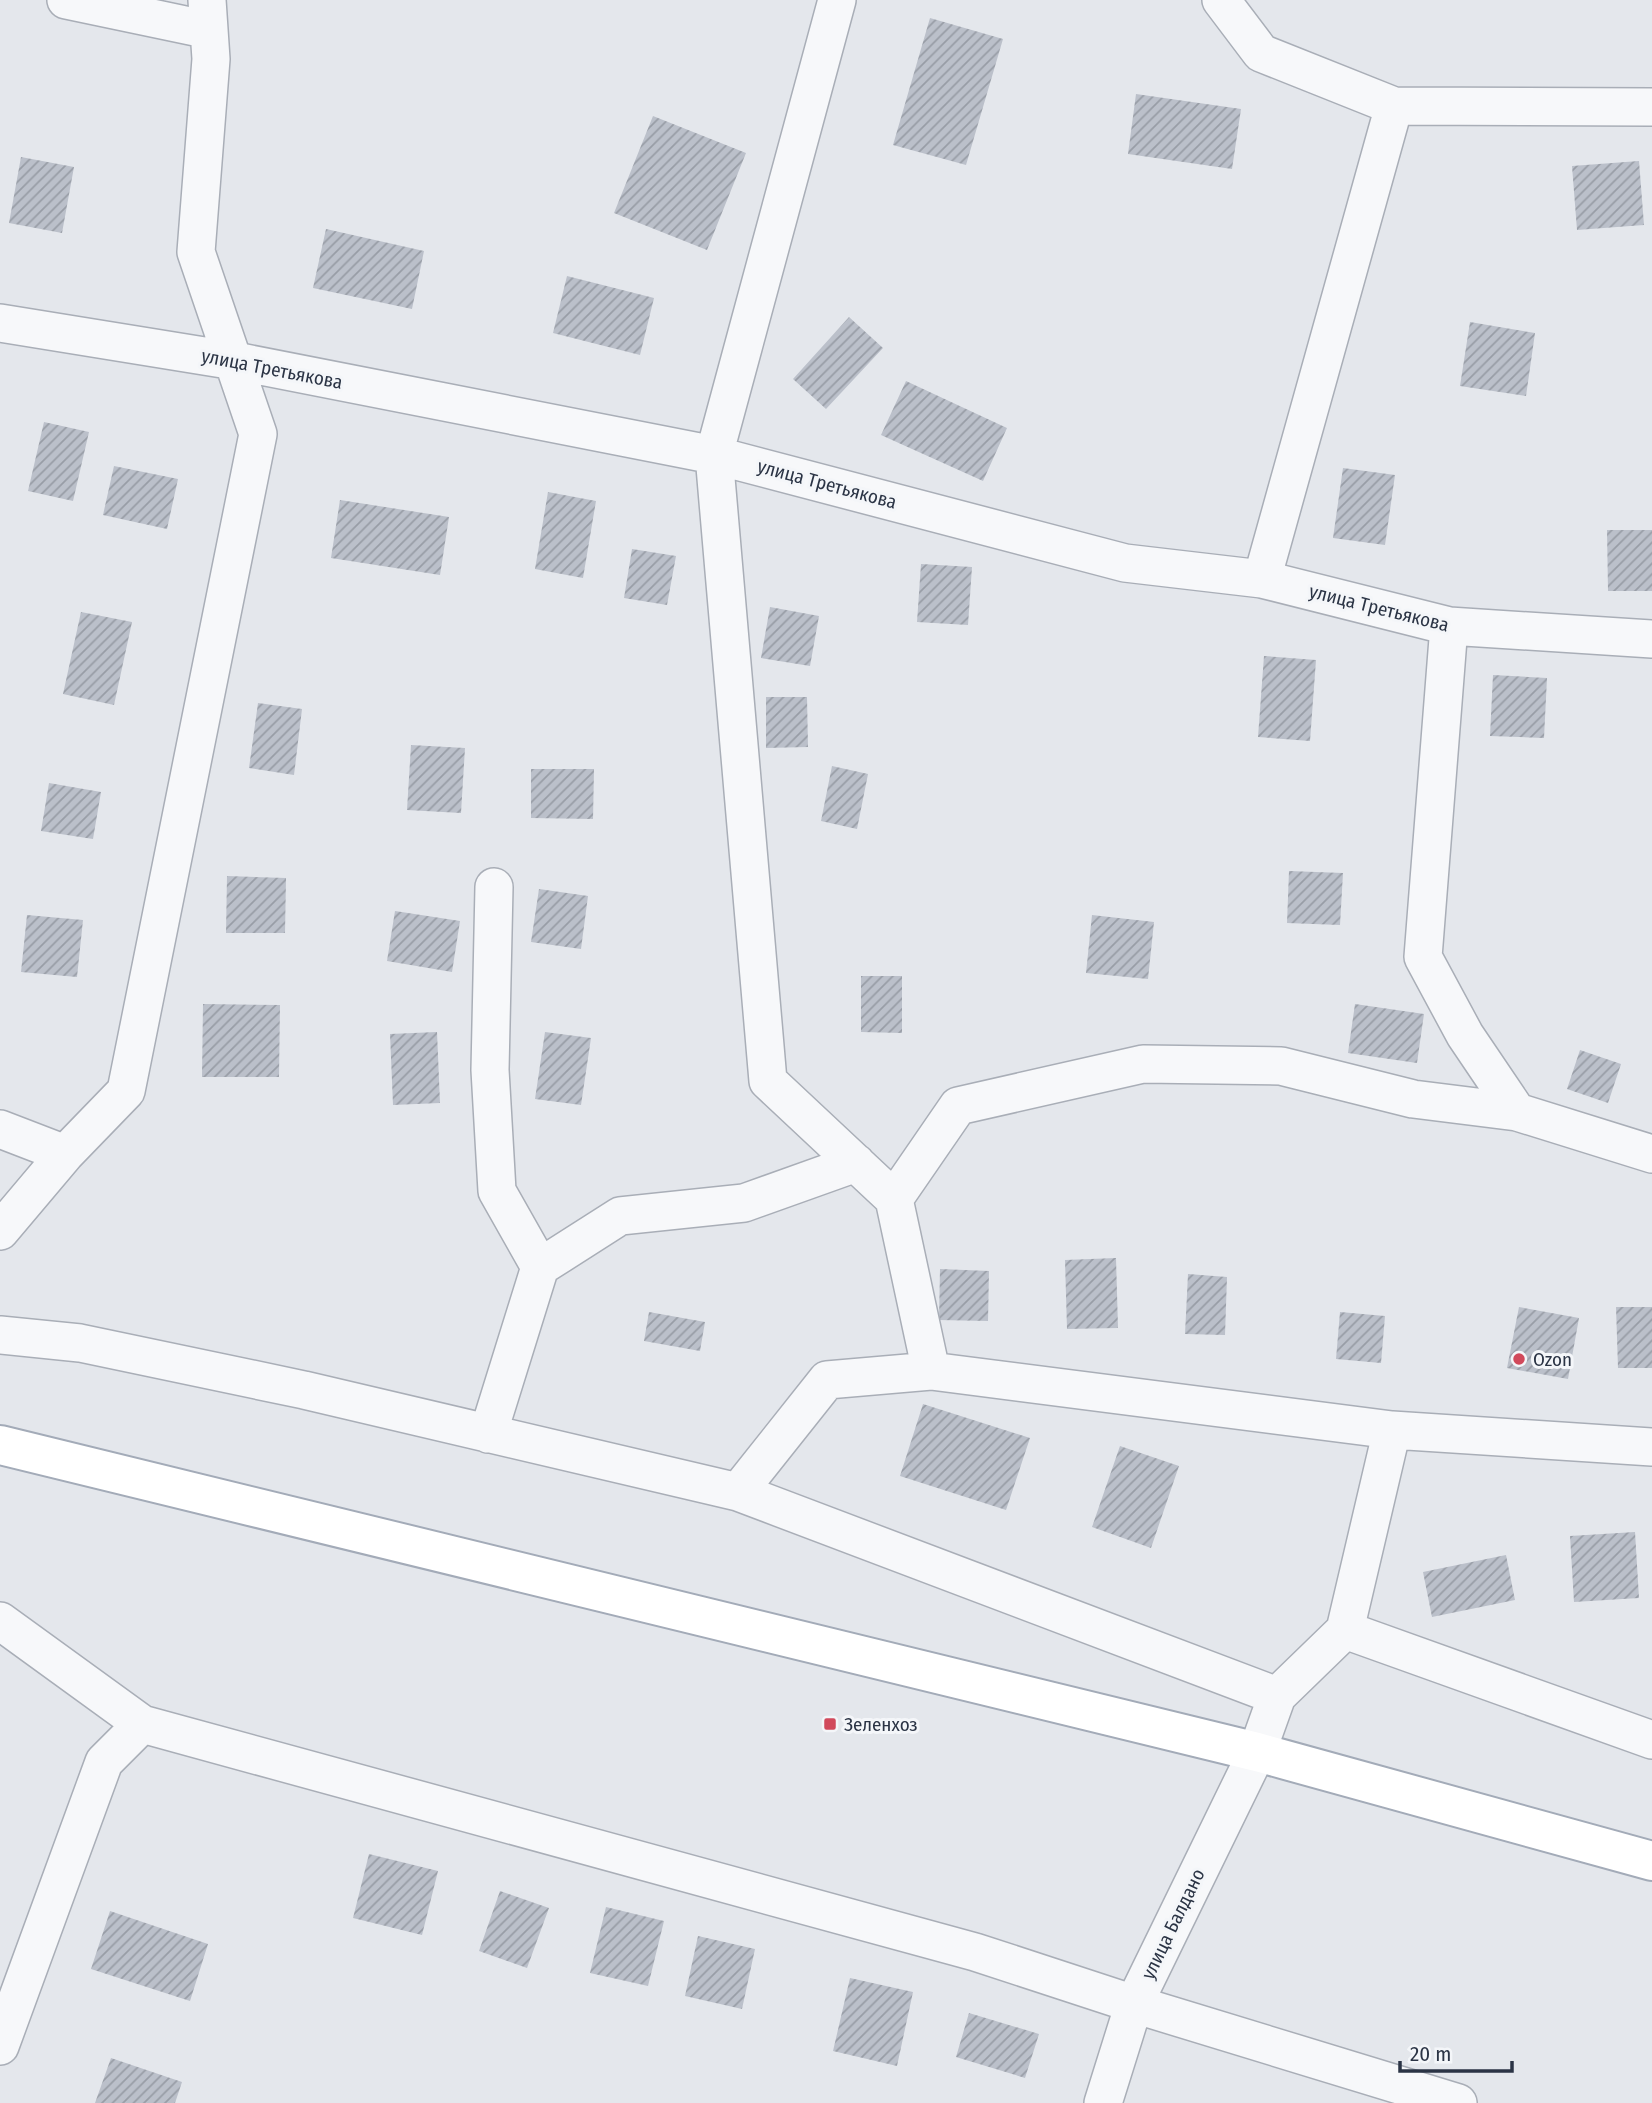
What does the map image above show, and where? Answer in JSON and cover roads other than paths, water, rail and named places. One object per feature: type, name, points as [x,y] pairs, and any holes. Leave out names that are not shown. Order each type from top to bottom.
[{"type":"main road","points":[[0,1445],[1257,1752],[1652,1861]]},
{"type":"street","points":[[0,1231],[65,1154],[126,1091],[258,434],[196,252],[211,59],[208,15],[66,0]]},
{"type":"street","points":[[837,0],[714,454],[768,1081],[894,1199],[931,1371]]},
{"type":"street","points":[[1221,0],[1261,53],[1394,106],[1652,107]]},
{"type":"street","points":[[1262,579],[1394,106]]},
{"type":"street","name":"улица Третьякова","points":[[0,323],[235,361],[714,454],[1125,563],[1262,579],[1449,626],[1652,639]]},
{"type":"street","points":[[1449,626],[1423,957],[1465,1035],[1517,1112]]},
{"type":"street","points":[[494,887],[490,1070],[497,1191],[540,1267]]},
{"type":"street","points":[[894,1199],[958,1106],[1143,1065],[1281,1066],[1413,1099],[1517,1112],[1652,1154]]},
{"type":"street","points":[[0,1129],[65,1154]]},
{"type":"street","points":[[488,1434],[540,1267],[620,1216],[744,1203],[856,1163]]},
{"type":"street","points":[[0,1335],[79,1343],[304,1390],[738,1492],[1277,1696],[1345,1630],[1392,1430]]},
{"type":"street","points":[[738,1492],[827,1380],[931,1371],[1392,1430],[1652,1447]]},
{"type":"street","points":[[0,1621],[142,1724],[975,1952],[1134,2004],[1458,2103]]},
{"type":"street","points":[[1345,1630],[1652,1740]]},
{"type":"street","name":"улица Балдано","points":[[1103,2103],[1134,2004],[1257,1752],[1277,1696]]},
{"type":"street","points":[[0,2046],[104,1762],[142,1724]]},
{"type":"place","name":"Ozon","points":[[1519,1359]]},
{"type":"place","name":"Зеленхоз","points":[[830,1724]]}]
